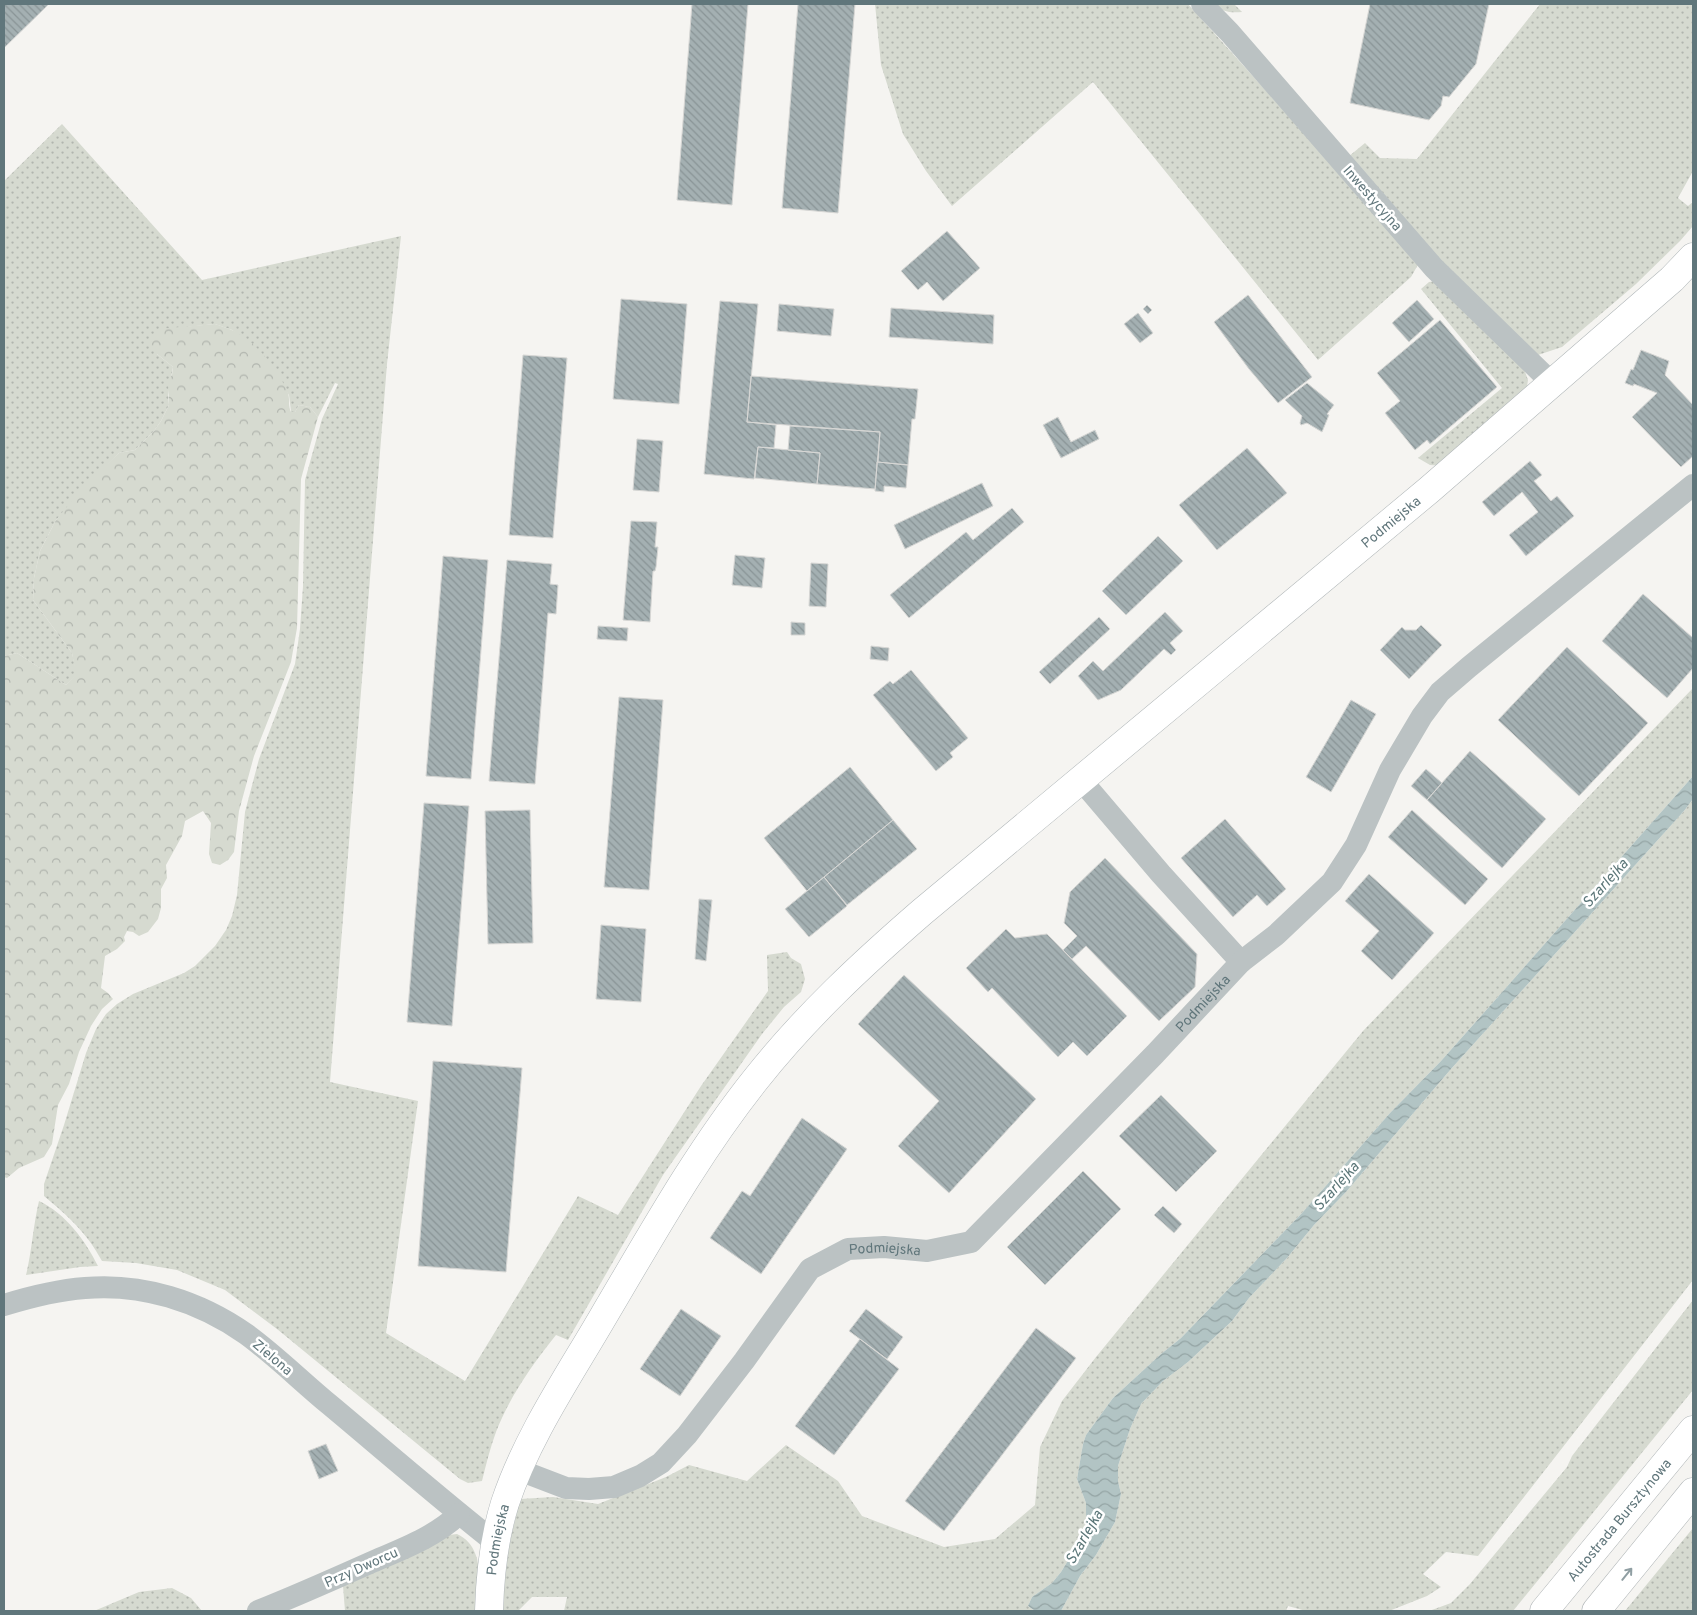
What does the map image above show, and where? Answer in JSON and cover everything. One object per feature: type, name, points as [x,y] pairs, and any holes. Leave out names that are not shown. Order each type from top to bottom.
[{"type":"main road","name":"Podmiejska","points":[[489,1611],[490,1578],[505,1506],[518,1470],[536,1434],[678,1190],[755,1079],[784,1045],[847,978],[922,912],[1435,485],[1672,279],[1693,257]]},
{"type":"main road","name":"Autostrada Bursztynowa","points":[[1544,1611],[1693,1430]]},
{"type":"main road","points":[[1596,1611],[1693,1492]]},
{"type":"street","name":"Inwestycyjna","points":[[1202,4],[1230,33],[1434,268],[1553,384]]},
{"type":"street","name":"Podmiejska","points":[[518,1470],[566,1488],[614,1487],[640,1476],[661,1463],[687,1435],[739,1368],[810,1269],[848,1249],[884,1247],[927,1251],[971,1242],[1155,1054],[1241,962],[1276,934],[1332,882],[1356,845],[1390,770],[1422,716],[1440,692],[1693,485]]},
{"type":"street","points":[[1081,780],[1161,874],[1241,962]]},
{"type":"street","name":"Zielona","points":[[4,1305],[61,1291],[109,1288],[133,1289],[172,1297],[208,1311],[247,1335],[496,1543]]},
{"type":"street","name":"Przy Dworcu","points":[[258,1611],[294,1597],[420,1540],[449,1524],[459,1514]]},
{"type":"green space","points":[[875,4],[1188,4],[1419,263],[1411,277],[1318,360],[1093,82],[952,206],[926,171],[903,134],[881,65]]},
{"type":"green space","points":[[1214,4],[1234,4],[1242,12],[1226,11]]},
{"type":"green space","points":[[1540,4],[1693,4],[1693,171],[1678,198],[1688,206],[1693,202],[1693,226],[1636,284],[1562,347],[1538,355],[1449,271],[1348,157],[1365,143],[1380,158],[1417,159]]},
{"type":"green space","points":[[62,124],[202,280],[401,236],[387,364],[330,1082],[418,1101],[386,1333],[465,1381],[578,1196],[618,1215],[701,1086],[768,991],[767,955],[787,952],[791,958],[801,964],[805,979],[801,992],[784,1007],[762,1034],[663,1175],[568,1340],[556,1335],[522,1381],[496,1432],[482,1481],[468,1483],[460,1479],[277,1329],[225,1290],[177,1270],[136,1263],[102,1261],[90,1242],[76,1226],[44,1196],[44,1184],[86,1053],[96,1029],[106,1014],[133,994],[184,973],[195,966],[215,946],[226,930],[232,916],[237,895],[245,812],[259,759],[295,664],[303,586],[305,480],[322,419],[338,384],[335,383],[318,417],[310,407],[299,405],[295,412],[291,412],[289,395],[257,349],[232,330],[215,324],[158,330],[157,354],[173,367],[168,395],[169,405],[161,421],[135,450],[119,453],[56,520],[40,551],[34,578],[33,600],[72,653],[77,675],[66,685],[17,653],[4,656],[4,181]]},
{"type":"green space","points":[[1435,281],[1524,369],[1528,380],[1526,393],[1445,466],[1430,465],[1418,458],[1502,388],[1421,289],[1429,282]]},
{"type":"green space","points":[[215,324],[243,336],[273,366],[288,393],[291,412],[295,412],[299,405],[310,407],[318,417],[301,479],[297,628],[291,662],[254,756],[239,811],[234,852],[228,860],[220,865],[212,863],[209,854],[211,823],[203,811],[185,821],[182,836],[166,865],[167,878],[161,889],[161,908],[158,919],[148,932],[139,936],[127,931],[124,937],[125,941],[117,949],[105,956],[101,988],[113,999],[102,1009],[91,1026],[79,1052],[69,1084],[58,1105],[52,1144],[44,1157],[19,1168],[7,1178],[4,1177],[4,656],[17,653],[66,685],[76,675],[72,653],[33,600],[34,578],[40,551],[56,520],[79,492],[119,453],[135,450],[161,421],[169,405],[168,381],[172,375],[173,367],[157,354],[150,344],[158,329]]},
{"type":"green space","points":[[1693,688],[1693,776],[1441,1061],[1390,1113],[1302,1213],[1181,1338],[1113,1398],[1086,1435],[1077,1479],[1086,1503],[1086,1528],[1061,1572],[1052,1583],[1032,1597],[1028,1606],[1035,1611],[564,1611],[567,1597],[532,1597],[518,1611],[501,1611],[500,1605],[507,1554],[520,1499],[553,1497],[598,1504],[666,1477],[689,1465],[747,1481],[786,1445],[838,1481],[862,1516],[944,1547],[995,1539],[1035,1505],[1040,1447],[1062,1401],[1363,1031]]},
{"type":"green space","points":[[1693,799],[1693,1280],[1478,1556],[1446,1552],[1423,1574],[1441,1587],[1427,1596],[1389,1611],[1306,1611],[1288,1606],[1286,1611],[1061,1611],[1080,1576],[1096,1555],[1115,1522],[1121,1494],[1118,1481],[1118,1466],[1130,1429],[1141,1404],[1163,1381],[1188,1362],[1232,1321],[1249,1298],[1346,1192],[1451,1069]]},
{"type":"green space","points":[[39,1201],[49,1206],[66,1220],[81,1237],[98,1266],[26,1275]]},
{"type":"green space","points":[[1693,1300],[1693,1390],[1513,1611],[1429,1611],[1451,1603],[1470,1584],[1567,1467],[1572,1456]]},
{"type":"green space","points":[[1693,1528],[1693,1611],[1625,1611]]},
{"type":"green space","points":[[457,1534],[473,1548],[477,1557],[479,1568],[478,1611],[345,1611],[343,1586],[449,1535]]},
{"type":"green space","points":[[172,1588],[191,1598],[202,1611],[94,1611],[139,1592]]},
{"type":"water","name":"Szarlejka","points":[[1693,776],[1693,799],[1684,811],[1451,1069],[1346,1192],[1249,1298],[1232,1321],[1188,1362],[1163,1381],[1141,1404],[1130,1429],[1118,1466],[1118,1481],[1121,1494],[1115,1522],[1096,1555],[1080,1576],[1061,1611],[1035,1611],[1028,1606],[1032,1597],[1052,1583],[1061,1572],[1083,1536],[1086,1527],[1086,1503],[1077,1479],[1083,1444],[1086,1435],[1113,1398],[1181,1338],[1302,1213],[1390,1113],[1441,1061]]},
{"type":"building","points":[[4,4],[49,4],[4,48]]},
{"type":"building","points":[[692,4],[748,4],[732,205],[677,200]]},
{"type":"building","points":[[798,4],[855,4],[838,213],[782,208]]},
{"type":"building","points":[[1370,4],[1489,4],[1476,64],[1449,97],[1443,96],[1441,106],[1429,120],[1350,103]]},
{"type":"building","points":[[947,231],[980,268],[943,301],[927,282],[918,290],[901,271]]},
{"type":"building","points":[[1248,295],[1312,377],[1278,403],[1249,369],[1214,322]]},
{"type":"building","points":[[621,299],[687,304],[679,404],[613,399]]},
{"type":"building","points":[[1417,300],[1434,319],[1409,342],[1392,323]]},
{"type":"building","points":[[720,301],[758,304],[747,422],[776,425],[774,448],[758,447],[754,479],[704,474]]},
{"type":"building","points":[[779,304],[834,309],[831,336],[777,331]]},
{"type":"building","points":[[1147,305],[1152,310],[1148,314],[1143,309]]},
{"type":"building","points":[[891,308],[994,315],[993,344],[889,337]]},
{"type":"building","points":[[1138,313],[1153,333],[1140,343],[1124,324]]},
{"type":"building","points":[[1440,320],[1497,387],[1430,444],[1427,440],[1415,450],[1385,413],[1400,401],[1377,373]]},
{"type":"building","points":[[1641,350],[1669,361],[1665,375],[1693,405],[1693,456],[1681,467],[1632,417],[1657,393],[1634,384],[1633,386],[1625,383],[1631,369],[1633,370]]},
{"type":"building","points":[[523,355],[567,358],[553,538],[509,535]]},
{"type":"building","points":[[751,376],[918,389],[915,419],[912,419],[908,465],[878,462],[880,432],[747,422]]},
{"type":"building","points":[[1307,383],[1334,405],[1327,414],[1329,415],[1322,432],[1307,423],[1301,425],[1302,416],[1285,400]]},
{"type":"building","points":[[1058,417],[1071,442],[1095,430],[1099,439],[1061,458],[1043,425]]},
{"type":"building","points":[[790,426],[880,432],[875,489],[817,484],[820,453],[788,450]]},
{"type":"building","points":[[637,439],[663,441],[659,492],[633,490]]},
{"type":"building","points":[[758,447],[820,453],[817,484],[755,478]]},
{"type":"building","points":[[1247,448],[1287,493],[1217,550],[1179,505]]},
{"type":"building","points":[[1530,461],[1542,475],[1534,481],[1551,501],[1557,496],[1574,516],[1526,556],[1509,535],[1538,512],[1522,492],[1494,516],[1482,502]]},
{"type":"building","points":[[877,462],[908,465],[906,488],[884,486],[884,492],[875,491]]},
{"type":"building","points":[[982,483],[993,506],[905,549],[894,525]]},
{"type":"building","points":[[1012,508],[1024,522],[909,618],[890,595],[966,532],[973,540]]},
{"type":"building","points":[[631,521],[657,522],[655,547],[658,547],[656,567],[655,571],[653,571],[650,622],[623,620]]},
{"type":"building","points":[[1158,536],[1183,561],[1126,615],[1102,591]]},
{"type":"building","points":[[735,555],[765,558],[762,588],[732,585]]},
{"type":"building","points":[[443,556],[488,560],[471,779],[426,776]]},
{"type":"building","points":[[507,560],[552,564],[550,584],[558,585],[556,614],[548,613],[535,784],[489,781]]},
{"type":"building","points":[[811,563],[828,564],[826,607],[809,606]]},
{"type":"building","points":[[1643,594],[1693,638],[1693,668],[1667,698],[1602,641]]},
{"type":"building","points":[[1165,612],[1183,631],[1170,643],[1176,650],[1171,655],[1164,649],[1121,690],[1098,700],[1078,676],[1093,661],[1103,671]]},
{"type":"building","points":[[1099,617],[1110,629],[1050,684],[1039,672]]},
{"type":"building","points":[[791,622],[805,623],[805,635],[791,635]]},
{"type":"building","points":[[1421,625],[1442,645],[1409,679],[1380,650],[1402,627],[1405,630],[1416,630]]},
{"type":"building","points":[[598,626],[628,628],[627,641],[597,639]]},
{"type":"building","points":[[871,646],[889,648],[888,661],[870,659]]},
{"type":"building","points":[[1567,647],[1648,723],[1579,796],[1498,720]]},
{"type":"building","points":[[911,670],[968,738],[950,753],[953,757],[936,771],[873,695],[890,681],[893,684]]},
{"type":"building","points":[[619,697],[663,700],[649,890],[604,887]]},
{"type":"building","points":[[1351,700],[1376,714],[1331,792],[1306,777]]},
{"type":"building","points":[[1470,751],[1546,819],[1502,868],[1427,800]]},
{"type":"building","points":[[850,767],[893,820],[807,891],[764,838]]},
{"type":"building","points":[[1426,769],[1442,783],[1427,800],[1411,786]]},
{"type":"building","points":[[424,803],[469,806],[452,1026],[407,1022]]},
{"type":"building","points":[[530,810],[533,943],[488,944],[485,811]]},
{"type":"building","points":[[1412,810],[1488,879],[1465,905],[1388,837]]},
{"type":"building","points":[[1225,819],[1286,889],[1267,906],[1257,895],[1233,917],[1181,858]]},
{"type":"building","points":[[893,820],[917,849],[847,905],[824,877]]},
{"type":"building","points":[[1105,858],[1197,954],[1195,987],[1159,1021],[1086,946],[1072,959],[1063,950],[1077,936],[1064,923],[1070,892]]},
{"type":"building","points":[[1369,874],[1434,933],[1392,980],[1361,951],[1379,931],[1345,901]]},
{"type":"building","points":[[824,877],[847,906],[809,937],[785,909]]},
{"type":"building","points":[[699,899],[712,900],[706,961],[695,959]]},
{"type":"building","points":[[601,925],[646,929],[641,1002],[596,999]]},
{"type":"building","points":[[1006,929],[1015,938],[1047,934],[1127,1016],[1087,1056],[1073,1042],[1058,1057],[992,988],[988,992],[966,968]]},
{"type":"building","points":[[904,975],[1036,1099],[949,1193],[898,1146],[939,1101],[858,1024]]},
{"type":"building","points":[[433,1061],[522,1068],[506,1272],[418,1266]]},
{"type":"building","points":[[1161,1095],[1217,1151],[1176,1192],[1119,1136]]},
{"type":"building","points":[[802,1118],[847,1149],[761,1274],[710,1238],[742,1191],[750,1196]]},
{"type":"building","points":[[1083,1171],[1121,1209],[1045,1285],[1007,1247]]},
{"type":"building","points":[[1163,1206],[1182,1224],[1174,1233],[1154,1215]]},
{"type":"building","points":[[681,1309],[721,1336],[680,1396],[640,1369]]},
{"type":"building","points":[[866,1309],[903,1337],[887,1359],[849,1331]]},
{"type":"building","points":[[1036,1328],[1076,1358],[944,1531],[905,1501]]},
{"type":"building","points":[[860,1339],[899,1369],[834,1455],[795,1426]]},
{"type":"building","points":[[326,1444],[338,1471],[319,1479],[308,1451]]}]
